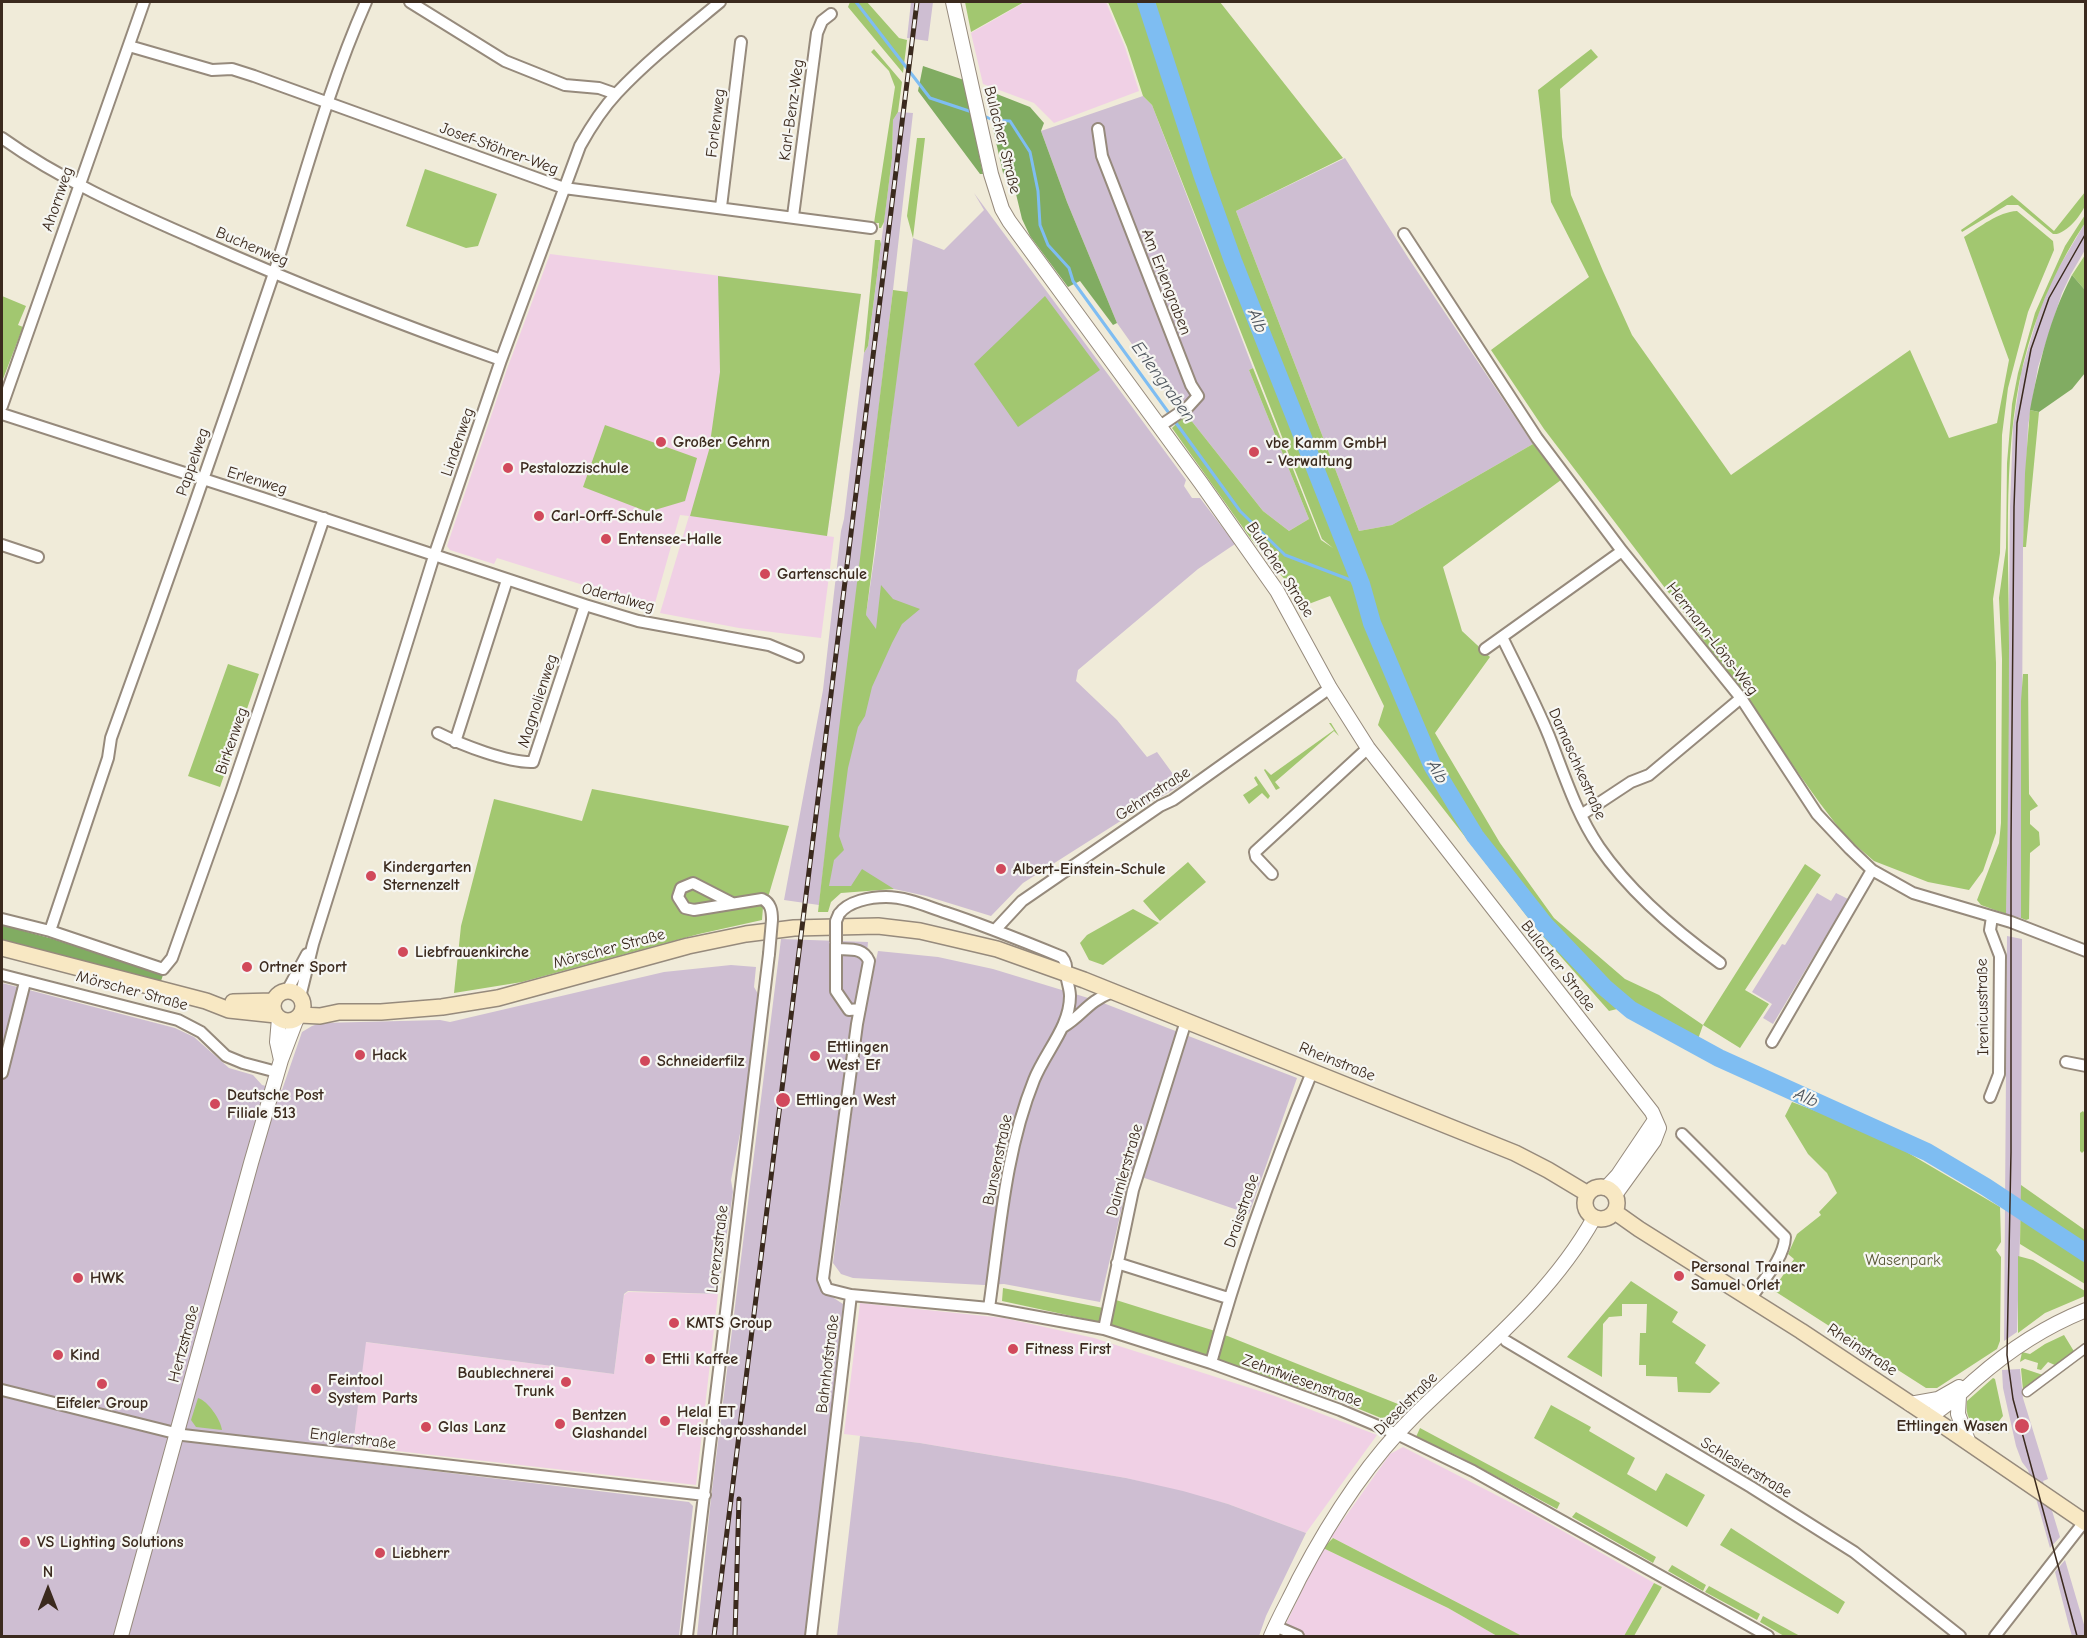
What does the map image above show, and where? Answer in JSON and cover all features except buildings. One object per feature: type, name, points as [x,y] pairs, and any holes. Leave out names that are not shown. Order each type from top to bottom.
[{"type":"main road","name":"Rheinstraße","points":[[746,934],[794,928],[878,926],[920,931],[997,949],[1186,1021],[1515,1154],[1548,1170],[1588,1194]]},
{"type":"main road","name":"Mörscher Straße","points":[[2,948],[206,1001],[229,1010],[276,1011],[288,1021],[297,1004],[320,1016],[339,1012],[381,1012],[442,1007],[498,998],[688,946],[746,934]]},
{"type":"main road","points":[[276,1011],[279,994],[297,1004]]},
{"type":"main road","points":[[1597,1188],[1610,1191],[1618,1203],[1615,1212],[1607,1219],[1594,1218],[1585,1206],[1588,1194],[1597,1188]]},
{"type":"main road","name":"Rheinstraße","points":[[1615,1212],[1930,1416],[2085,1523]]},
{"type":"street","name":"Ahornweg","points":[[2,406],[144,2]]},
{"type":"street","name":"Pappelweg","points":[[50,931],[108,758],[111,738],[203,480],[343,57],[366,2]]},
{"type":"street","points":[[410,2],[505,61],[565,85],[599,88],[616,94]]},
{"type":"street","name":"Lindenweg","points":[[297,1004],[313,944],[434,556],[501,360],[580,146],[616,94],[673,41],[720,2]]},
{"type":"street","name":"Bulacher Straße","points":[[953,2],[995,190],[1009,221],[1164,423],[1277,591],[1330,688],[1368,748],[1522,948],[1648,1106],[1659,1128],[1654,1141],[1610,1191]]},
{"type":"street","name":"Karl-Benz-Weg","points":[[793,216],[817,33],[822,21],[831,14]]},
{"type":"street","name":"Forlenweg","points":[[721,207],[741,42]]},
{"type":"street","name":"Josef-Stöhrer-Weg","points":[[129,46],[212,70],[232,69],[564,188],[793,216],[871,228]]},
{"type":"street","name":"Am Erlengraben","points":[[1098,129],[1102,156],[1191,385],[1198,396],[1164,423]]},
{"type":"street","name":"Buchenweg","points":[[2,138],[79,185],[150,219],[273,273],[409,327],[501,360]]},
{"type":"street","name":"Hermann-Löns-Weg","points":[[1404,234],[1537,438],[1622,551],[1741,699],[1817,814],[1872,870],[1913,893],[2011,922],[2085,951]]},
{"type":"street","name":"Erlenweg","points":[[2,414],[434,556]]},
{"type":"street","name":"Birkenweg","points":[[163,969],[172,958],[324,518]]},
{"type":"street","points":[[2,545],[38,557]]},
{"type":"street","points":[[1485,649],[1622,551]]},
{"type":"street","name":"Odertalweg","points":[[434,556],[638,621],[770,645],[798,657]]},
{"type":"street","points":[[455,741],[507,580]]},
{"type":"street","name":"Magnolienweg","points":[[438,733],[521,763],[533,762],[585,605]]},
{"type":"street","name":"Damaschkestraße","points":[[1502,637],[1548,735],[1565,781],[1599,847],[1664,919],[1720,963]]},
{"type":"street","name":"Gehrnstraße","points":[[996,929],[1022,901],[1160,806],[1173,800],[1330,688]]},
{"type":"street","points":[[1581,815],[1631,782],[1649,775],[1741,699]]},
{"type":"street","points":[[1272,874],[1256,857],[1255,852],[1368,748]]},
{"type":"street","points":[[1772,1042],[1872,870]]},
{"type":"street","points":[[860,1009],[849,1010],[838,996],[835,982],[836,921],[846,906],[886,897],[915,902],[996,929],[1062,957],[1067,966],[1066,974]]},
{"type":"street","name":"Lorenzstraße","points":[[687,1636],[772,920],[767,901],[762,899],[732,903]]},
{"type":"street","name":"Irenicusstraße","points":[[1990,1097],[1999,1074],[2000,956],[1990,930],[1992,917]]},
{"type":"street","name":"Mörscher Straße","points":[[2,919],[50,931],[163,969]]},
{"type":"street","name":"Bahnhofstraße","points":[[811,1636],[851,1295],[826,1289],[823,1279],[838,1155],[869,961],[861,950],[836,946]]},
{"type":"street","name":"Bunsenstraße","points":[[989,1308],[1002,1210],[1017,1128],[1035,1078],[1063,1027],[1070,996],[1066,974]]},
{"type":"street","name":"Mörscher Straße","points":[[2,975],[178,1020],[201,1032],[226,1056],[243,1063],[279,1066]]},
{"type":"street","points":[[2,1073],[25,982]]},
{"type":"street","name":"Bunsenstraße","points":[[1063,1027],[1072,1022],[1089,1004],[1112,992]]},
{"type":"street","name":"Hertzstraße","points":[[122,1636],[176,1433],[297,1004]]},
{"type":"street","name":"Hertzstraße","points":[[276,1011],[279,1066]]},
{"type":"street","name":"Daimlerstraße","points":[[1104,1329],[1133,1190],[1186,1021]]},
{"type":"street","points":[[2066,1062],[2085,1066]]},
{"type":"street","name":"Draisstraße","points":[[1211,1363],[1228,1298],[1277,1158],[1312,1072]]},
{"type":"street","points":[[1682,1134],[1785,1237],[1785,1246],[1751,1298]]},
{"type":"street","name":"Dieselstraße","points":[[1273,1631],[1325,1530],[1359,1479],[1397,1434],[1527,1309],[1567,1263],[1594,1218]]},
{"type":"street","points":[[1117,1263],[1228,1298]]},
{"type":"street","name":"Zehntwiesenstraße","points":[[851,1295],[989,1308],[1104,1329],[1211,1363],[1340,1410],[1397,1434],[1473,1471],[1768,1636]]},
{"type":"street","points":[[1930,1416],[2047,1327],[2085,1310]]},
{"type":"street","name":"Schlesierstraße","points":[[1506,1341],[1751,1487],[1854,1552],[1960,1636]]},
{"type":"street","points":[[2027,1392],[2085,1348]]},
{"type":"street","points":[[1910,1404],[1938,1399],[1977,1379]]},
{"type":"street","name":"Englerstraße","points":[[2,1390],[176,1433],[705,1495]]},
{"type":"street","points":[[1959,1396],[1958,1414],[1969,1443]]},
{"type":"street","points":[[1995,1636],[2085,1523]]},
{"type":"street","points":[[1273,1631],[1298,1636]]},
{"type":"shaded area","points":[[911,2],[933,2],[928,41],[907,38]]},
{"type":"shaded area","points":[[1025,2],[1106,2],[1125,47],[1139,91],[1054,123],[1034,103],[983,84],[971,33]]},
{"type":"shaded area","points":[[1143,96],[1152,105],[1253,368],[1249,370],[1309,519],[1289,531],[1263,511],[1186,414],[1175,405],[1117,323],[1067,202],[1041,131]]},
{"type":"shaded area","points":[[898,112],[913,113],[819,905],[784,900],[823,690],[864,353],[868,346],[892,158],[893,120]]},
{"type":"shaded area","points":[[1345,158],[1409,259],[1533,444],[1392,525],[1359,531],[1236,211]]},
{"type":"shaded area","points":[[974,193],[1186,480],[1184,486],[1192,498],[1200,498],[1235,544],[1198,569],[1078,670],[1076,681],[1117,720],[1147,757],[1157,752],[1181,785],[1023,883],[991,916],[926,896],[885,887],[826,888],[875,553],[913,238],[944,250],[984,210]]},
{"type":"shaded area","points":[[2085,223],[2085,250],[2062,293],[2038,367],[2028,426],[2023,547],[2021,918],[2006,914],[2010,507],[2013,427],[2021,373],[2038,315],[2052,279]]},
{"type":"shaded area","name":"Großer Gehrn","points":[[550,254],[861,294],[827,536],[834,537],[821,638],[739,628],[660,613],[689,516],[680,515],[653,610],[610,599],[612,594],[497,558],[494,564],[450,550],[447,546],[507,369]]},
{"type":"shaded area","points":[[1817,893],[1831,901],[1836,893],[1848,899],[1773,1024],[1763,1018],[1772,1004],[1752,992]]},
{"type":"shaded area","points":[[2007,936],[2022,939],[2021,1203],[2017,1332],[2004,1341]]},
{"type":"shaded area","points":[[781,939],[868,942],[860,1026],[824,1243],[820,1289],[843,1304],[820,1527],[806,1636],[697,1636],[711,1498]]},
{"type":"shaded area","points":[[878,951],[938,957],[993,969],[1098,1001],[1297,1078],[1249,1214],[1130,1173],[1100,1302],[1004,1284],[853,1278],[841,1274],[833,1263],[863,1021]]},
{"type":"shaded area","points":[[731,965],[756,967],[754,987],[758,994],[743,1118],[731,1180],[733,1192],[718,1294],[628,1291],[624,1294],[614,1374],[366,1342],[351,1461],[689,1502],[693,1506],[679,1636],[2,1636],[2,983],[175,1028],[194,1037],[229,1068],[253,1075],[262,1085],[282,1090],[302,1032],[321,1023],[440,1020],[450,1022],[664,972]]},
{"type":"shaded area","points":[[628,1292],[718,1294],[696,1485],[353,1446],[365,1342],[614,1374],[624,1295]]},
{"type":"shaded area","points":[[860,1303],[1004,1318],[1094,1338],[1272,1395],[1377,1435],[1306,1533],[1228,1504],[1126,1478],[920,1443],[844,1434]]},
{"type":"shaded area","points":[[2020,1369],[2023,1398],[2048,1479],[2043,1481],[2060,1537],[2050,1548],[2028,1470],[2016,1446],[2003,1388],[2002,1370]]},
{"type":"shaded area","points":[[860,1436],[920,1443],[1126,1478],[1228,1504],[1306,1533],[1266,1616],[1259,1636],[837,1636]]},
{"type":"shaded area","points":[[1403,1447],[1531,1513],[1654,1583],[1624,1636],[1522,1636],[1331,1537],[1390,1454]]},
{"type":"shaded area","points":[[1323,1548],[1448,1608],[1497,1636],[1280,1636]]},
{"type":"shaded area","points":[[2065,1560],[2085,1628],[2085,1636],[2072,1636],[2069,1626],[2055,1572]]},
{"type":"green space","points":[[850,2],[867,2],[899,38],[907,40],[903,73],[848,7]]},
{"type":"green space","points":[[965,2],[1024,2],[971,32]]},
{"type":"green space","points":[[1108,2],[1220,2],[1343,158],[1236,211],[1359,531],[1392,525],[1533,444],[1561,480],[1443,567],[1462,631],[1490,657],[1435,733],[1500,843],[1554,918],[1625,979],[1659,995],[1703,1025],[1697,1042],[1629,1006],[1609,1011],[1540,933],[1378,725],[1384,706],[1330,596],[1306,605],[1251,539],[1172,428],[1186,414],[1263,511],[1289,531],[1309,519],[1249,370],[1253,368],[1321,540],[1333,548],[1322,539],[1152,105],[1143,96],[1127,47]]},
{"type":"green space","points":[[874,49],[902,82],[898,112],[893,120],[892,158],[884,222],[881,228],[879,228],[879,223],[874,223],[895,87],[889,71],[871,52]]},
{"type":"green space","points":[[1591,49],[1598,57],[1560,89],[1562,137],[1571,195],[1632,335],[1731,475],[1910,350],[1949,438],[1997,423],[2009,360],[1964,237],[1996,217],[2017,211],[2053,241],[2054,250],[2028,312],[2008,388],[2002,435],[2000,553],[1993,599],[1996,663],[1996,833],[1983,871],[1969,890],[1928,882],[1874,861],[1845,836],[1681,609],[1544,429],[1491,350],[1589,277],[1551,202],[1538,90]]},
{"type":"green space","points":[[923,66],[964,80],[983,174],[980,174],[918,91]]},
{"type":"green space","points":[[984,89],[1030,107],[1044,123],[1041,131],[1067,202],[1117,323],[1113,325],[1080,281],[1068,287],[1030,236],[1022,219],[1016,194],[1003,173]]},
{"type":"green space","points":[[917,138],[925,138],[913,238],[907,216]]},
{"type":"green space","points":[[425,169],[497,194],[478,246],[466,248],[406,226]]},
{"type":"green space","points":[[2085,192],[2086,202],[2082,212],[2068,228],[2058,234],[2053,234],[2018,205],[2007,205],[1962,232],[1961,230],[2012,195],[2054,231]]},
{"type":"green space","points":[[2085,215],[2085,223],[2052,282],[2033,329],[2019,381],[2014,418],[2008,494],[2009,712],[2006,914],[1981,905],[1977,900],[1999,843],[2001,823],[2002,659],[1999,598],[2006,548],[2007,463],[2012,404],[2035,313],[2065,246]]},
{"type":"green space","points":[[875,240],[880,240],[881,244],[868,346],[864,353]]},
{"type":"green space","points":[[2085,255],[2085,290],[2072,275]]},
{"type":"green space","points":[[2072,275],[2085,290],[2085,373],[2072,389],[2039,412],[2030,410],[2046,341],[2057,307]]},
{"type":"green space","points":[[718,276],[861,294],[827,536],[690,516],[709,450],[720,372]]},
{"type":"green space","points":[[893,290],[908,292],[866,615],[876,629],[881,585],[893,599],[920,609],[902,624],[892,643],[872,687],[865,716],[858,727],[848,768],[839,836],[844,850],[834,860],[829,886],[851,886],[862,869],[894,889],[841,893],[831,902],[828,912],[818,912],[839,729]]},
{"type":"green space","points":[[2,296],[26,306],[18,325],[23,327],[3,379],[2,379]]},
{"type":"green space","points":[[1045,296],[1100,370],[1018,427],[974,364]]},
{"type":"green space","points":[[2030,410],[2039,412],[2026,547],[2023,547],[2025,473]]},
{"type":"green space","points":[[605,425],[697,458],[685,501],[648,512],[583,487]]},
{"type":"green space","points":[[228,664],[259,674],[220,787],[188,776]]},
{"type":"green space","points":[[2023,674],[2028,674],[2029,794],[2038,806],[2030,811],[2030,824],[2039,832],[2040,845],[2030,853],[2029,919],[2026,920],[2021,918]]},
{"type":"green space","points":[[1329,723],[1339,736],[1334,731],[1275,782],[1280,788],[1276,790],[1264,770],[1271,775],[1334,730]]},
{"type":"green space","points":[[1256,776],[1270,796],[1268,799],[1262,793],[1249,804],[1243,795],[1258,785],[1254,778]]},
{"type":"green space","points":[[592,789],[789,826],[763,907],[762,920],[699,934],[522,982],[454,993],[461,926],[494,799],[582,821]]},
{"type":"green space","points":[[1188,862],[1206,882],[1160,921],[1143,901]]},
{"type":"green space","points":[[1805,864],[1821,875],[1745,990],[1769,1004],[1740,1048],[1703,1025]]},
{"type":"green space","points":[[1133,909],[1159,923],[1103,965],[1089,960],[1080,943],[1087,935]]},
{"type":"green space","points":[[2,925],[163,975],[160,984],[2,943]]},
{"type":"green space","name":"Wasenpark","points":[[1792,1102],[1876,1134],[2000,1207],[2001,1242],[1996,1250],[2001,1257],[2000,1341],[1997,1349],[1937,1388],[1926,1388],[1773,1290],[1794,1259],[1788,1254],[1797,1234],[1821,1215],[1819,1212],[1837,1193],[1827,1173],[1808,1154],[1785,1116]]},
{"type":"green space","points":[[2083,1111],[2086,1149],[2082,1153],[2080,1151],[2080,1113]]},
{"type":"green space","points":[[2021,1185],[2085,1230],[2085,1284],[2020,1244]]},
{"type":"green space","points":[[2018,1256],[2033,1260],[2085,1291],[2085,1296],[2045,1313],[2018,1333]]},
{"type":"green space","points":[[1631,1281],[1678,1312],[1672,1322],[1706,1345],[1695,1363],[1720,1383],[1710,1393],[1678,1392],[1677,1377],[1646,1376],[1646,1365],[1639,1365],[1640,1333],[1646,1333],[1647,1304],[1622,1304],[1622,1316],[1609,1317],[1603,1324],[1602,1377],[1567,1357]]},
{"type":"green space","points":[[1003,1288],[1113,1310],[1116,1300],[1215,1331],[1403,1406],[1395,1415],[1381,1418],[1337,1400],[1104,1323],[1002,1301]]},
{"type":"green space","points":[[2064,1335],[2075,1353],[2057,1366],[2048,1362],[2041,1370],[2037,1369],[2038,1363],[2025,1359],[2020,1362],[2022,1352],[2030,1354]]},
{"type":"green space","points":[[2022,1368],[2043,1375],[2025,1390],[2023,1390]]},
{"type":"green space","points":[[1993,1378],[2003,1416],[1989,1434],[1969,1418],[1967,1401]]},
{"type":"green space","points":[[198,1398],[213,1411],[222,1430],[196,1427],[191,1420]]},
{"type":"green space","points":[[1551,1405],[1591,1427],[1589,1431],[1635,1458],[1627,1474],[1656,1491],[1666,1473],[1705,1495],[1687,1527],[1534,1438]]},
{"type":"green space","points":[[1420,1428],[1560,1503],[1557,1509],[1458,1456],[1416,1437]]},
{"type":"green space","points":[[1576,1512],[1656,1557],[1653,1563],[1572,1517]]},
{"type":"green space","points":[[1731,1528],[1845,1602],[1838,1614],[1720,1545]]},
{"type":"green space","points":[[1333,1538],[1522,1636],[1497,1636],[1448,1608],[1323,1548]]},
{"type":"green space","points":[[1672,1565],[1706,1585],[1703,1591],[1668,1571]]},
{"type":"green space","points":[[1654,1583],[1662,1587],[1634,1636],[1624,1636]]},
{"type":"green space","points":[[1709,1586],[1760,1614],[1757,1620],[1705,1592]]},
{"type":"green space","points":[[1763,1616],[1800,1636],[1784,1636],[1760,1622]]},
{"type":"waterway","points":[[856,2],[930,98],[972,112]]},
{"type":"waterway","name":"Alb","points":[[1146,2],[1233,261],[1361,584],[1372,623],[1432,765],[1475,836],[1545,925],[1604,987],[1631,1010],[1719,1058],[1927,1152],[1986,1187],[2086,1253]]},
{"type":"waterway","name":"Erlengraben","points":[[984,116],[993,120],[1010,121],[1030,152],[1038,191],[1040,225],[1048,245],[1069,268],[1073,281],[1240,511],[1285,555],[1361,584]]},
{"type":"tram line","points":[[2077,1636],[2013,1399],[2007,1355],[2011,1152],[2014,507],[2017,423],[2031,349],[2049,298],[2086,233]]},
{"type":"railway","points":[[714,1636],[917,2]]},
{"type":"railway","points":[[735,1636],[739,1499]]},
{"type":"place","name":"Großer Gehrn","points":[[661,442]]},
{"type":"place","name":"vbe Kamm GmbH - Verwaltung","points":[[1254,452]]},
{"type":"place","name":"Pestalozzischule","points":[[508,468]]},
{"type":"place","name":"Carl-Orff-Schule","points":[[539,516]]},
{"type":"place","name":"Entensee-Halle","points":[[606,539]]},
{"type":"place","name":"Gartenschule","points":[[765,574]]},
{"type":"place","name":"Albert-Einstein-Schule","points":[[1001,869]]},
{"type":"place","name":"Kindergarten Sternenzelt","points":[[371,876]]},
{"type":"place","name":"Liebfrauenkirche","points":[[403,952]]},
{"type":"place","name":"Ortner Sport","points":[[247,967]]},
{"type":"place","name":"Hack","points":[[360,1055]]},
{"type":"place","name":"Ettlingen West Ef","points":[[815,1056]]},
{"type":"place","name":"Schneiderfilz","points":[[645,1061]]},
{"type":"place","name":"Ettlingen West","points":[[783,1100]]},
{"type":"place","name":"Deutsche Post Filiale 513","points":[[215,1104]]},
{"type":"place","name":"Personal Trainer Samuel Orlet","points":[[1679,1276]]},
{"type":"place","name":"HWK","points":[[78,1278]]},
{"type":"place","name":"KMTS Group","points":[[674,1323]]},
{"type":"place","name":"Fitness First","points":[[1013,1349]]},
{"type":"place","name":"Kind","points":[[58,1355]]},
{"type":"place","name":"Ettli Kaffee","points":[[650,1359]]},
{"type":"place","name":"Baublechnerei Trunk","points":[[566,1382]]},
{"type":"place","name":"Eifeler Group","points":[[102,1384]]},
{"type":"place","name":"Feintool System Parts","points":[[316,1389]]},
{"type":"place","name":"Helal ET Fleischgrosshandel","points":[[665,1421]]},
{"type":"place","name":"Bentzen Glashandel","points":[[560,1424]]},
{"type":"place","name":"Ettlingen Wasen","points":[[2022,1426]]},
{"type":"place","name":"Glas Lanz","points":[[426,1427]]},
{"type":"place","name":"VS Lighting Solutions","points":[[25,1542]]},
{"type":"place","name":"Liebherr","points":[[380,1553]]}]
